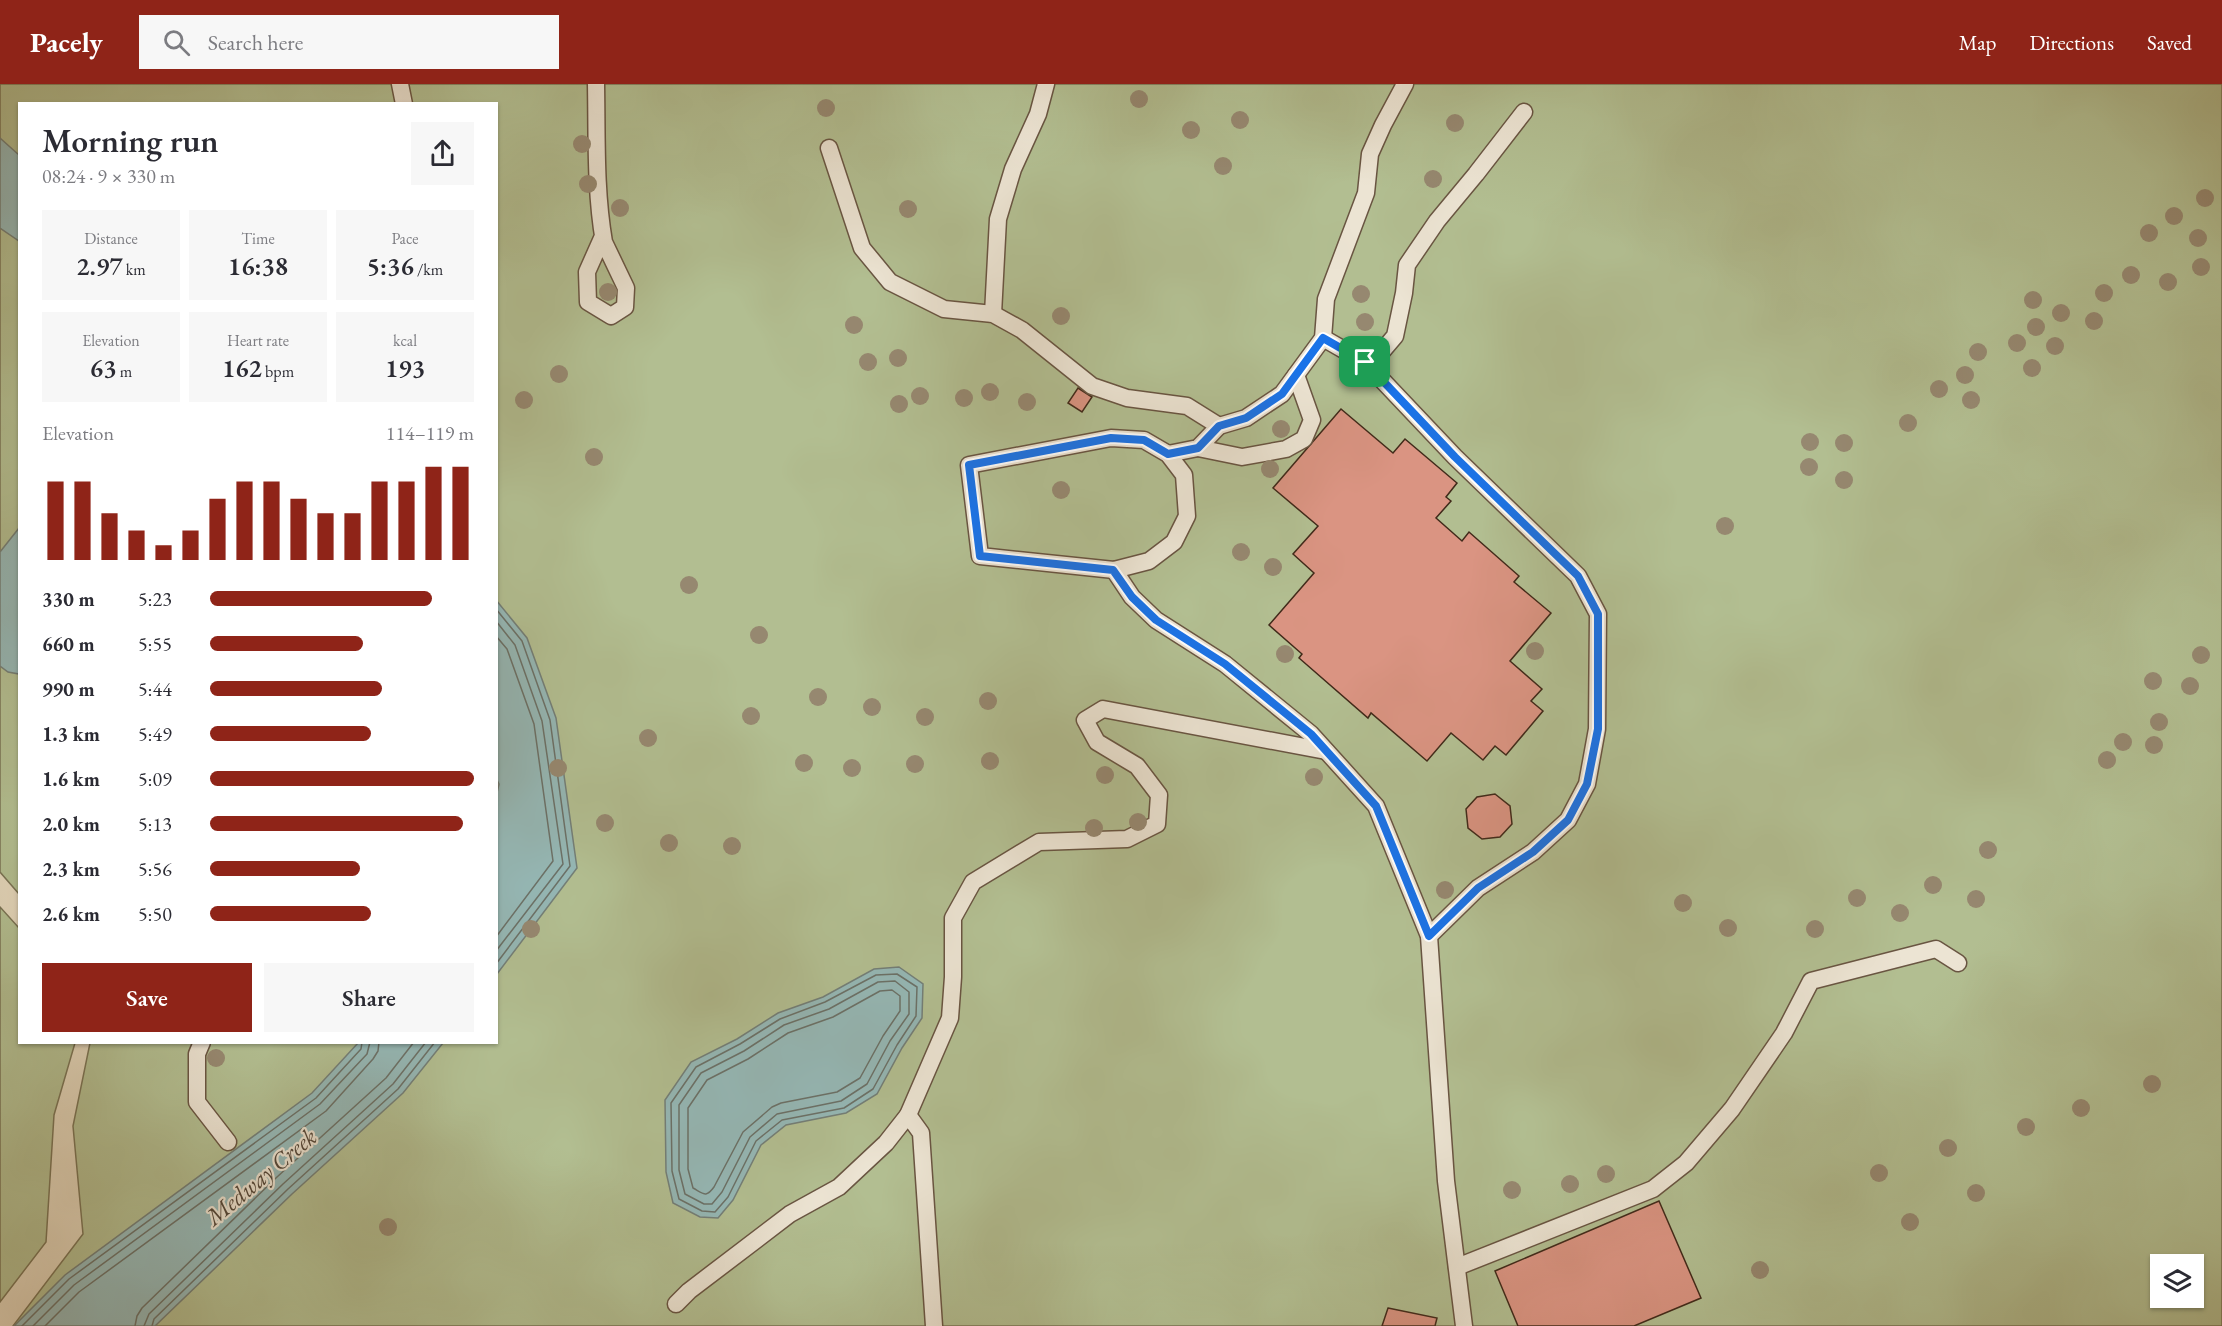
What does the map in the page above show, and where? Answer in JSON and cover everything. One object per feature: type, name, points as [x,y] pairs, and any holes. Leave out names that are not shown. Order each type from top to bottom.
[{"type":"lane","points":[[400,84],[404,102]]},
{"type":"lane","points":[[596,84],[598,212],[603,236]]},
{"type":"lane","points":[[993,314],[998,219],[1013,170],[1038,114],[1046,84]]},
{"type":"lane","points":[[1198,448],[1219,426],[1246,418],[1282,394],[1323,338],[1326,299],[1366,193],[1370,154],[1405,84]]},
{"type":"lane","points":[[1365,362],[1378,356],[1395,336],[1407,265],[1437,221],[1524,112]]},
{"type":"lane","points":[[829,148],[862,248],[890,282],[944,309],[993,314],[1022,330],[1092,387],[1127,398],[1187,406],[1219,426]]},
{"type":"lane","points":[[1323,338],[1365,362],[1455,457],[1578,576],[1598,614],[1598,729],[1587,784],[1568,820],[1533,852],[1478,888],[1429,936]]},
{"type":"lane","points":[[1168,454],[1198,448],[1242,457],[1286,449],[1304,439],[1312,420],[1296,375]]},
{"type":"lane","points":[[1111,438],[1144,440],[1168,454],[1184,475],[1187,516],[1174,542],[1149,561],[1113,570],[980,556],[969,465],[1111,438]]},
{"type":"lane","points":[[1113,570],[1132,597],[1156,620],[1225,664],[1311,734],[1376,806],[1429,936],[1446,1181],[1464,1326]]},
{"type":"lane","points":[[676,1304],[689,1291],[790,1214],[839,1187],[886,1143],[908,1115],[950,1018],[953,918],[973,882],[1039,842],[1127,839],[1157,824],[1159,795],[1137,766],[1097,742],[1085,720],[1103,709],[1326,751]]},
{"type":"lane","points":[[1457,1267],[1653,1189],[1686,1163],[1732,1109],[1784,1033],[1811,981],[1936,949],[1958,963]]},
{"type":"lane","points":[[201,1044],[197,1054],[197,1102],[228,1142]]},
{"type":"lane","points":[[908,1115],[921,1133],[934,1326]]},
{"type":"green space","points":[[0,84],[2222,84],[2222,1326],[13,1326],[83,1234],[73,1126],[90,1044],[498,1044],[498,102],[18,102],[18,893],[0,872]]},
{"type":"green space","points":[[0,907],[18,927],[18,1044],[75,1044],[54,1115],[46,1242],[0,1302]]},
{"type":"water","points":[[0,138],[18,154],[18,240],[0,228]]},
{"type":"water","points":[[18,529],[18,674],[8,672],[0,666],[0,552]]},
{"type":"water","points":[[498,602],[527,638],[556,718],[577,868],[498,973],[498,788]]},
{"type":"water","points":[[899,967],[923,984],[922,1018],[902,1048],[877,1094],[846,1113],[786,1125],[761,1145],[733,1200],[718,1218],[700,1217],[673,1203],[666,1172],[665,1100],[691,1062],[737,1039],[778,1013],[823,997],[874,969]]},
{"type":"water","name":"Medway Creek","points":[[357,1044],[442,1044],[403,1093],[292,1194],[155,1326],[14,1326],[65,1275],[312,1093]]},
{"type":"building","points":[[1078,388],[1092,397],[1082,412],[1068,403]]},
{"type":"building","points":[[1341,409],[1393,453],[1405,439],[1457,483],[1446,497],[1451,501],[1436,518],[1462,541],[1469,532],[1519,576],[1514,582],[1551,613],[1510,661],[1542,689],[1531,701],[1543,711],[1506,755],[1495,746],[1483,760],[1451,733],[1427,761],[1371,713],[1368,718],[1299,658],[1302,654],[1269,625],[1314,573],[1293,554],[1318,526],[1273,488]]},
{"type":"building","points":[[1495,794],[1510,806],[1512,824],[1500,837],[1482,839],[1468,828],[1466,809],[1477,797]]},
{"type":"building","points":[[1659,1201],[1701,1298],[1634,1326],[1518,1326],[1495,1271]]},
{"type":"building","points":[[1388,1308],[1437,1318],[1435,1326],[1382,1326]]},
{"type":"route","points":[[1323,338],[1365,362],[1455,457],[1578,576],[1598,614],[1598,729],[1587,784],[1568,820],[1533,852],[1478,888],[1429,936],[1376,806],[1311,734],[1225,664],[1156,620],[1132,597],[1113,570],[980,556],[969,465],[1111,438],[1144,440],[1168,454],[1198,448],[1219,426],[1246,418],[1282,394],[1323,338]]}]
